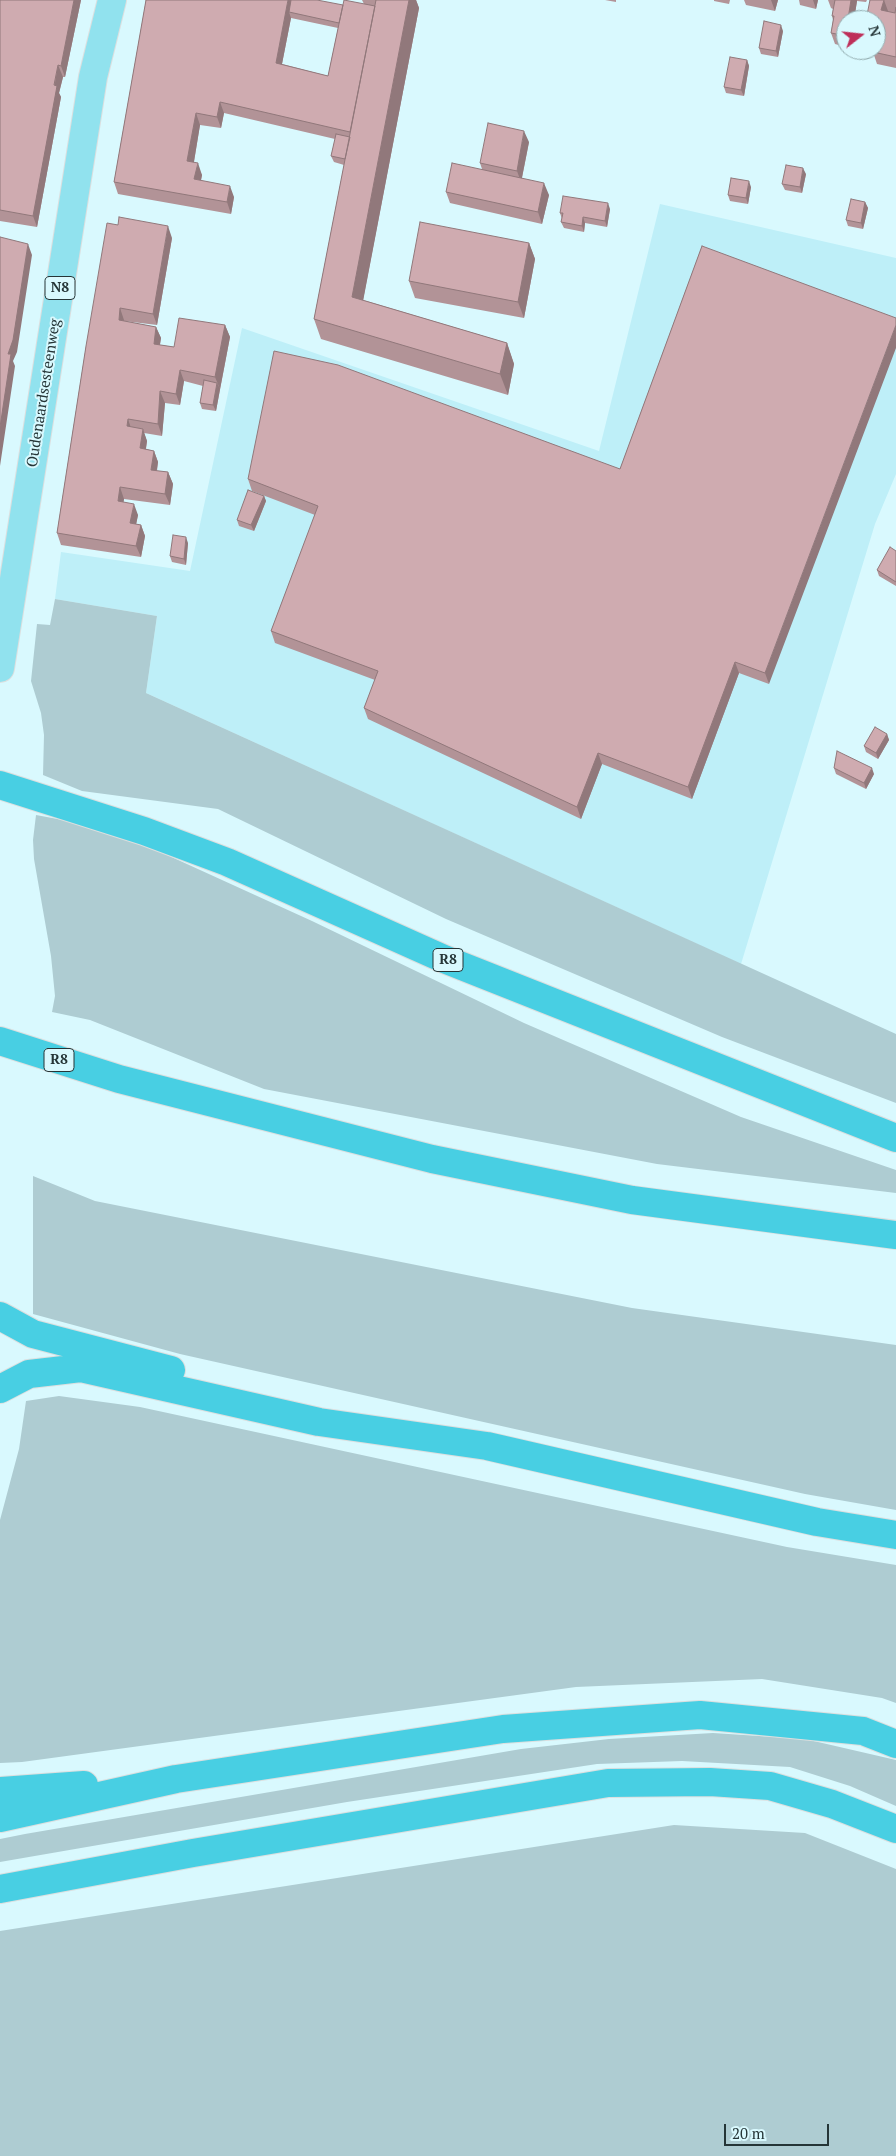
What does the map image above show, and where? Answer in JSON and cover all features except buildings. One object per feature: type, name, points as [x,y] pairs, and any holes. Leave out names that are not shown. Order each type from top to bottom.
[{"type":"highway","name":"R8","points":[[0,785],[144,832],[227,862],[444,959],[896,1138]]},
{"type":"highway","name":"R8","points":[[0,1041],[119,1079],[432,1160],[632,1200],[896,1235]]},
{"type":"highway","points":[[0,1316],[34,1334],[434,1437]]},
{"type":"highway","points":[[0,1390],[28,1374],[82,1368],[318,1422],[434,1437],[496,1448],[817,1522],[896,1535]]},
{"type":"highway","points":[[0,1818],[176,1779],[503,1729],[700,1715],[863,1731],[896,1744]]},
{"type":"highway","points":[[0,1791],[176,1779]]},
{"type":"highway","points":[[0,1889],[193,1853],[608,1784],[710,1782],[770,1786],[832,1804],[896,1829]]},
{"type":"main road","name":"Oudenaardsesteenweg","points":[[0,668],[94,77],[112,0]]},
{"type":"shaded area","points":[[660,204],[896,258],[896,474],[875,524],[741,964],[146,693],[157,616],[55,599],[61,552],[190,571],[242,328],[599,451]]},
{"type":"shaded area","points":[[55,599],[157,616],[146,693],[896,1034],[896,1103],[722,1037],[446,919],[218,809],[82,791],[43,775],[44,735],[41,713],[31,681],[37,624],[50,625]]},
{"type":"shaded area","points":[[36,815],[90,825],[143,844],[312,921],[524,1023],[741,1117],[896,1170],[896,1193],[657,1164],[264,1089],[90,1020],[52,1012],[55,996],[51,956],[34,859],[33,840]]},
{"type":"shaded area","points":[[33,1176],[95,1201],[632,1308],[896,1345],[896,1510],[805,1494],[180,1354],[33,1314]]},
{"type":"shaded area","points":[[59,1396],[140,1407],[787,1547],[896,1565],[896,1703],[882,1698],[762,1679],[576,1687],[22,1762],[0,1763],[0,1520],[19,1449],[26,1401]]},
{"type":"shaded area","points":[[713,1733],[805,1739],[896,1760],[896,1806],[850,1786],[790,1767],[682,1761],[597,1764],[347,1802],[0,1862],[0,1839],[25,1834],[521,1749],[609,1739]]},
{"type":"shaded area","points":[[674,1825],[805,1833],[896,1869],[896,2156],[0,2156],[0,1931]]}]
